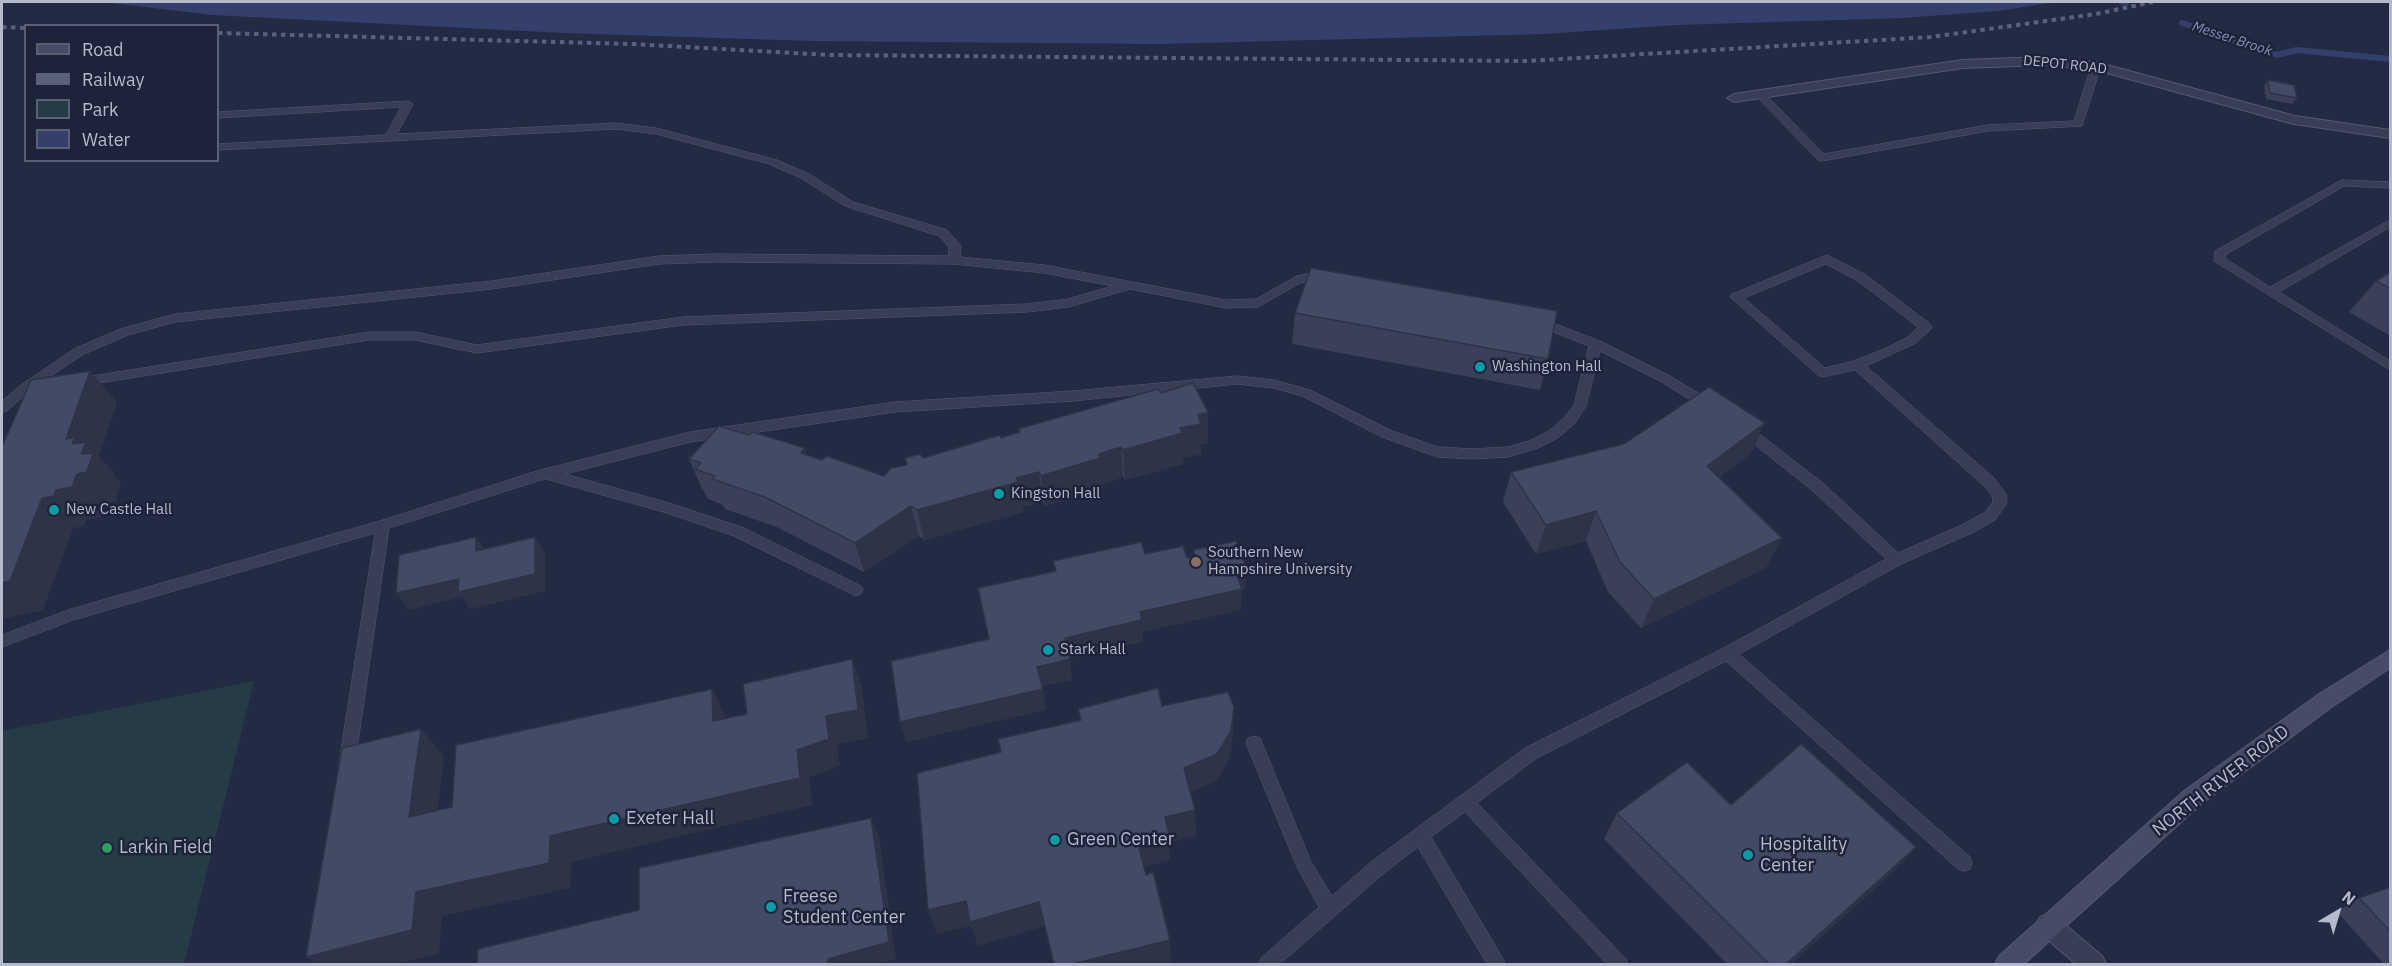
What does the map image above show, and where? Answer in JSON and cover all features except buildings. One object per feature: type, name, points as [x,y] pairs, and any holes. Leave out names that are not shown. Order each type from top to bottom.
[{"type":"street","name":"DEPOT ROAD","points":[[1734,98],[1988,61],[2045,61],[2096,66],[2294,120],[2391,134]]},
{"type":"street","name":"NORTH RIVER ROAD","points":[[2007,964],[2192,798],[2326,700],[2391,658]]},
{"type":"street","points":[[2048,925],[2094,964]]},
{"type":"lane","points":[[1760,94],[1822,158],[1988,128],[2079,124],[2096,66]]},
{"type":"lane","points":[[219,115],[408,104],[390,137]]},
{"type":"lane","points":[[219,147],[616,126],[656,131],[773,162],[804,176],[849,204],[943,233],[954,246],[954,260]]},
{"type":"lane","points":[[2391,185],[2343,183],[2219,254],[2220,261],[2391,366]]},
{"type":"lane","points":[[2270,292],[2391,223]]},
{"type":"lane","points":[[2,408],[59,362],[100,341],[152,323],[202,314],[492,285],[626,264],[686,258],[954,260],[1044,269],[1201,301],[1246,304],[1258,303],[1303,278],[1313,277],[1336,281]]},
{"type":"lane","points":[[1827,259],[1862,278],[1926,327],[1912,340],[1857,365],[1823,373],[1736,297],[1827,259]]},
{"type":"lane","points":[[70,383],[369,336],[415,336],[477,349],[683,321],[1028,308],[1068,303],[1130,285]]},
{"type":"lane","points":[[1520,317],[1561,328],[1596,344],[1664,378],[1729,419],[1818,487],[1896,560]]},
{"type":"lane","points":[[2,641],[71,615],[383,525],[546,474],[690,437],[895,407],[1073,396],[1237,380],[1274,384],[1306,393],[1387,434],[1437,452],[1472,454],[1508,452],[1533,445],[1554,434],[1570,420],[1580,406],[1596,344]]},
{"type":"lane","points":[[1267,964],[1377,868],[1531,753],[1727,653],[1896,560],[1969,528],[1990,516],[2000,503],[1999,494],[1857,365]]},
{"type":"lane","points":[[25,388],[52,385]]},
{"type":"lane","points":[[546,474],[669,508],[738,532],[856,590]]},
{"type":"lane","points":[[345,779],[383,525]]},
{"type":"lane","points":[[1727,653],[1964,863]]},
{"type":"lane","points":[[1254,743],[1305,867],[1331,910]]},
{"type":"lane","points":[[1466,802],[1619,964]]},
{"type":"lane","points":[[1421,836],[1497,964]]},
{"type":"green space","name":"Larkin Field","points":[[254,681],[184,964],[2,964],[2,731]]},
{"type":"water","points":[[103,2],[2056,2],[1998,11],[1902,18],[1676,25],[1544,34],[1160,44],[813,41],[564,33],[212,15]]},
{"type":"waterway","name":"Messer Brook","points":[[2122,2],[2126,3]]},
{"type":"waterway","name":"Messer Brook","points":[[2182,23],[2277,55],[2297,50],[2390,59]]},
{"type":"railway","points":[[219,33],[632,44],[831,55],[1527,61],[1931,37],[2096,14],[2153,2]]},
{"type":"railway","points":[[2,27],[24,28]]},
{"type":"place","name":"Washington Hall","points":[[1480,367]]},
{"type":"place","name":"Kingston Hall","points":[[999,494]]},
{"type":"place","name":"New Castle Hall","points":[[54,510]]},
{"type":"place","name":"Southern New Hampshire University","points":[[1196,562]]},
{"type":"place","name":"Stark Hall","points":[[1048,650]]},
{"type":"place","name":"Exeter Hall","points":[[614,819]]},
{"type":"place","name":"Green Center","points":[[1055,840]]},
{"type":"place","name":"Larkin Field","points":[[107,848]]},
{"type":"place","name":"Hospitality Center","points":[[1748,855]]},
{"type":"place","name":"Freese Student Center","points":[[771,907]]}]
